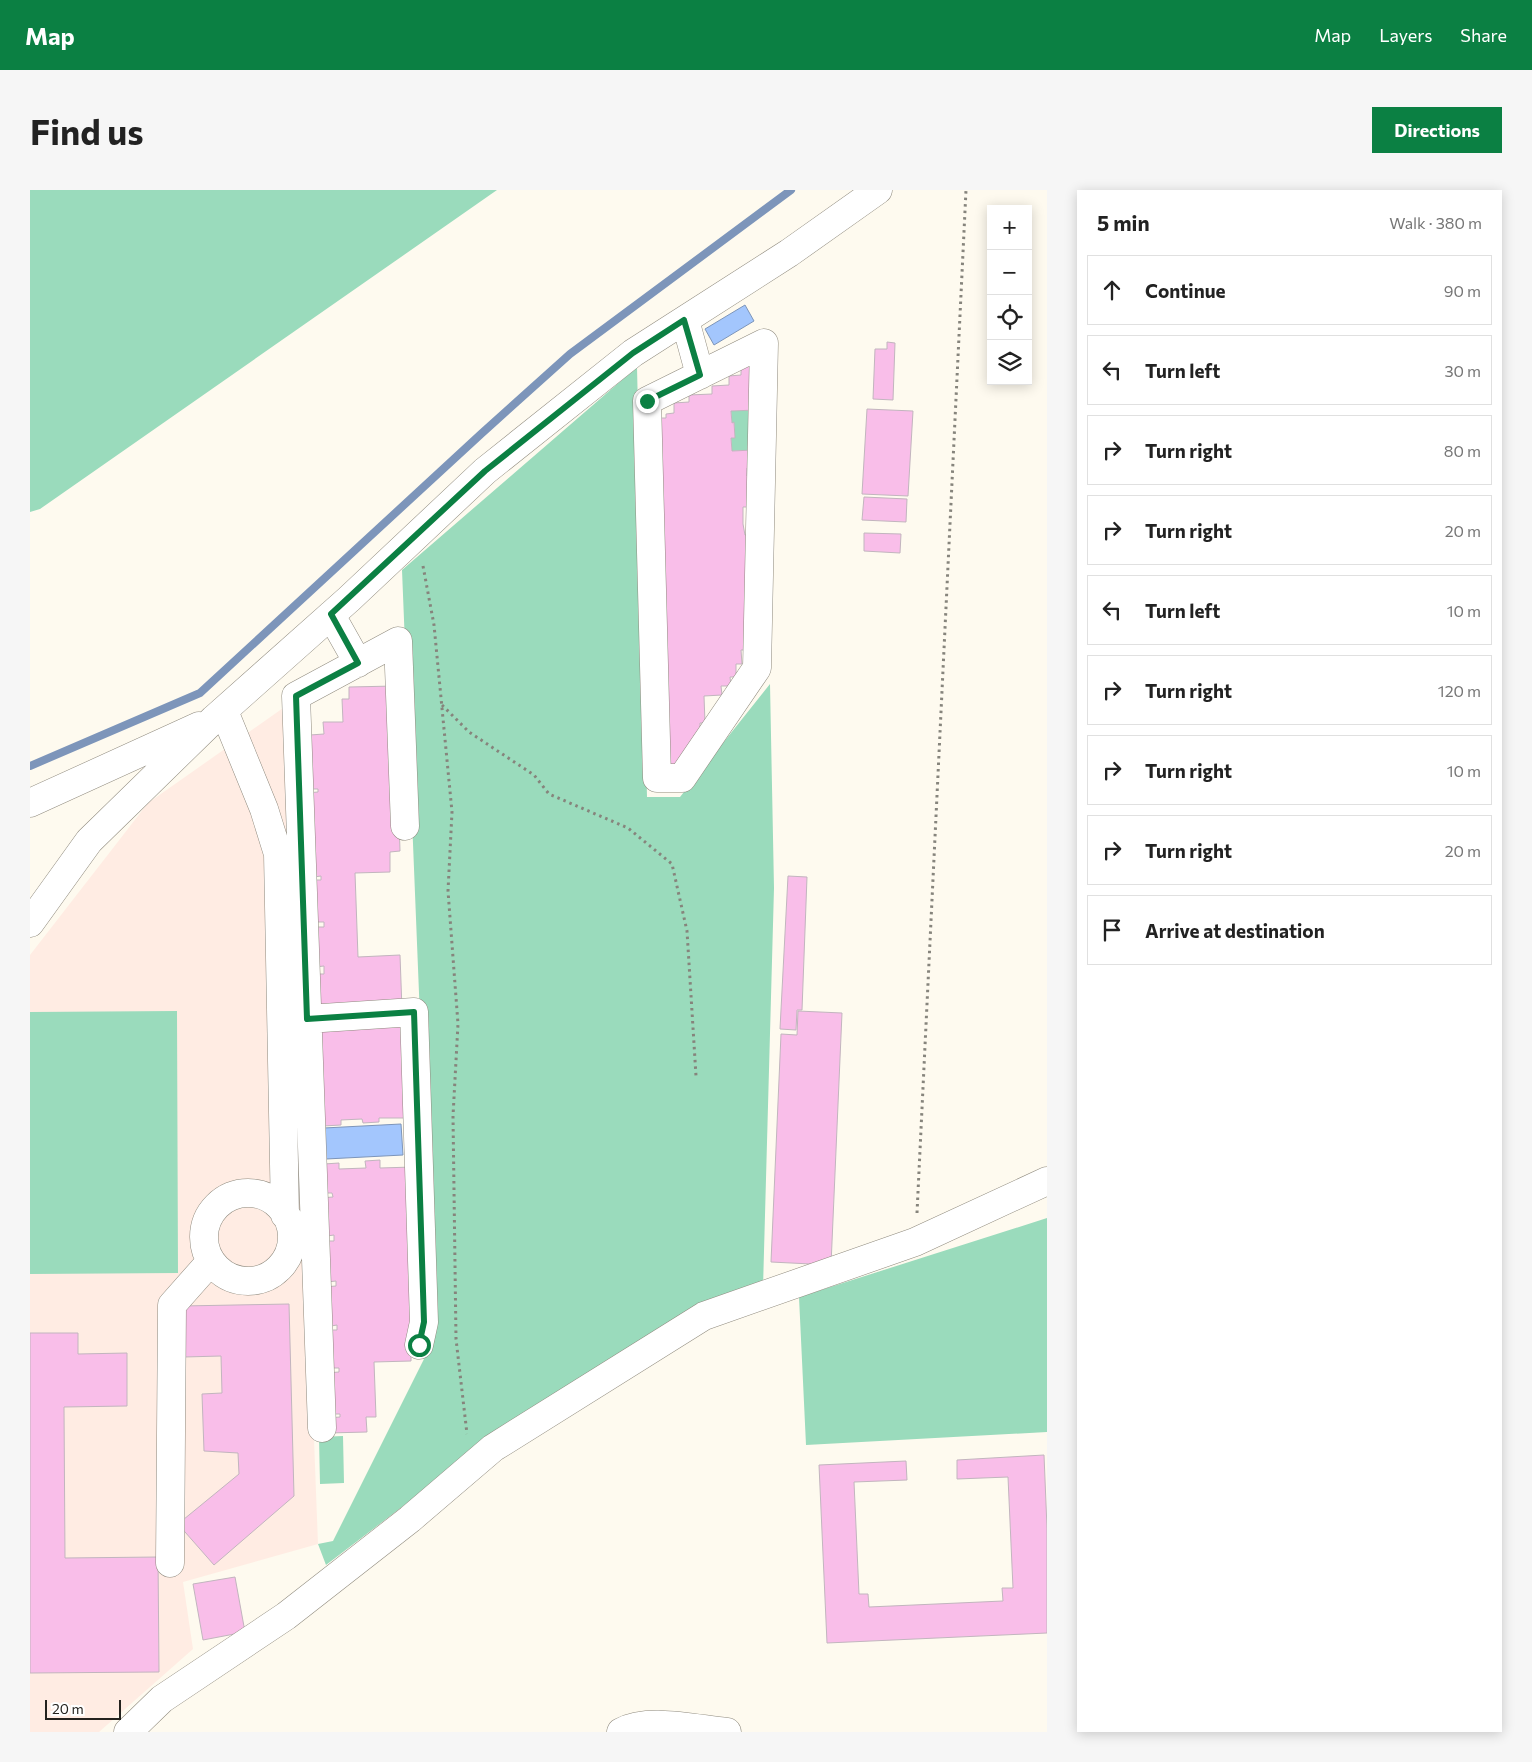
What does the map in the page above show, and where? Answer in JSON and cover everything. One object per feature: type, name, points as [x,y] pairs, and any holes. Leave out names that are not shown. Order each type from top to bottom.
[{"type":"street","points":[[30,923],[88,842],[219,715],[485,471],[633,353],[789,253],[878,190]]},
{"type":"street","points":[[684,320],[700,375]]},
{"type":"street","points":[[764,343],[757,668],[682,778],[657,778],[647,401],[700,375],[764,343]]},
{"type":"street","points":[[331,614],[358,663]]},
{"type":"street","points":[[322,1428],[296,696],[398,641],[405,826]]},
{"type":"street","points":[[30,803],[219,715]]},
{"type":"street","points":[[219,715],[264,809],[278,854],[285,1215]]},
{"type":"street","points":[[307,1019],[414,1012],[424,1322],[419,1345]]},
{"type":"street","points":[[128,1732],[162,1699],[294,1610],[410,1519],[494,1448],[704,1316],[915,1242],[1047,1181]]},
{"type":"street","points":[[252,1193],[264,1196],[275,1202],[285,1215],[290,1223],[292,1236],[290,1249],[285,1261],[276,1271],[265,1278],[252,1281],[240,1280],[218,1270],[211,1261],[206,1250],[205,1226],[209,1215],[227,1198],[239,1194],[252,1193]]},
{"type":"street","points":[[170,1564],[172,1305],[211,1261]]},
{"type":"street","points":[[621,1732],[629,1728],[659,1724],[727,1732]]},
{"type":"path","points":[[915,1242],[966,190]]},
{"type":"path","points":[[409,542],[422,560],[434,625],[452,812],[448,892],[458,1024],[453,1116],[456,1339],[471,1467]]},
{"type":"path","points":[[441,704],[469,732],[534,775],[549,794],[628,828],[672,864],[687,931],[696,1076]]},
{"type":"shaded area","points":[[286,706],[318,1544],[183,1582],[193,1649],[99,1732],[30,1732],[30,955],[148,803]]},
{"type":"green space","points":[[30,190],[497,190],[40,509],[30,512]]},
{"type":"green space","points":[[637,367],[647,797],[680,797],[770,684],[774,888],[763,1288],[479,1448],[326,1565],[318,1544],[333,1541],[433,1341],[402,570]]},
{"type":"green space","points":[[756,410],[753,450],[732,451],[731,438],[735,438],[731,411]]},
{"type":"green space","points":[[177,1011],[178,1273],[30,1274],[30,1012]]},
{"type":"green space","points":[[1047,1218],[1047,1432],[806,1445],[799,1297]]},
{"type":"green space","points":[[343,1436],[344,1483],[320,1484],[319,1437]]},
{"type":"water","points":[[745,305],[754,321],[714,345],[705,329]]},
{"type":"water","points":[[401,1124],[403,1155],[326,1159],[324,1128]]},
{"type":"building","points":[[887,342],[895,343],[893,400],[873,399],[875,349],[887,349]]},
{"type":"building","points":[[754,366],[756,410],[731,411],[735,438],[731,438],[732,451],[753,450],[753,468],[747,468],[747,476],[751,476],[749,507],[743,507],[743,524],[745,535],[747,535],[751,650],[741,650],[742,664],[736,664],[736,677],[730,677],[731,686],[721,686],[722,695],[704,696],[705,723],[700,723],[700,734],[694,735],[694,753],[685,767],[667,767],[660,418],[666,418],[666,414],[674,413],[674,403],[689,402],[689,395],[712,394],[712,386],[729,385],[729,376],[741,375],[741,367]]},
{"type":"building","points":[[867,409],[913,411],[908,496],[862,494]]},
{"type":"building","points":[[864,497],[907,499],[906,522],[862,520]]},
{"type":"building","points":[[864,533],[901,534],[900,553],[864,551]]},
{"type":"building","points":[[395,686],[400,851],[390,852],[390,872],[355,873],[358,957],[400,955],[406,1118],[379,1118],[379,1122],[363,1123],[362,1119],[341,1120],[341,1125],[323,1126],[312,974],[324,974],[324,966],[315,967],[310,927],[324,927],[324,922],[314,922],[309,880],[321,880],[321,876],[314,877],[306,793],[318,792],[318,789],[312,789],[310,735],[324,734],[323,722],[343,722],[342,699],[349,699],[349,687]]},
{"type":"building","points":[[788,876],[807,877],[802,1010],[797,1010],[796,1030],[780,1029]]},
{"type":"building","points":[[798,1011],[842,1013],[831,1265],[771,1262],[781,1034],[797,1035]]},
{"type":"building","points":[[380,1160],[380,1168],[413,1167],[411,1361],[374,1362],[376,1417],[366,1417],[367,1432],[328,1433],[327,1418],[340,1417],[340,1414],[334,1414],[326,1373],[339,1372],[339,1368],[332,1368],[324,1330],[337,1330],[337,1325],[331,1326],[324,1287],[336,1286],[336,1281],[327,1282],[322,1241],[334,1241],[334,1235],[327,1236],[320,1198],[333,1197],[332,1193],[327,1193],[324,1164],[339,1163],[339,1169],[366,1168],[365,1161]]},
{"type":"building","points":[[289,1304],[294,1496],[214,1565],[178,1524],[239,1474],[238,1453],[204,1451],[202,1394],[222,1393],[221,1356],[184,1357],[182,1306]]},
{"type":"building","points":[[30,1333],[78,1333],[78,1354],[127,1353],[127,1406],[64,1407],[65,1558],[158,1557],[159,1672],[30,1673]]},
{"type":"building","points":[[1044,1455],[1047,1528],[1047,1633],[827,1643],[819,1465],[906,1461],[907,1480],[854,1482],[859,1594],[868,1594],[869,1607],[1003,1601],[1002,1588],[1013,1588],[1008,1477],[957,1479],[957,1460]]},
{"type":"building","points":[[235,1577],[245,1632],[203,1640],[193,1584]]},
{"type":"waterway","points":[[30,766],[200,693],[570,354],[791,190]]},
{"type":"route","points":[[419,1345],[424,1322],[414,1012],[307,1019],[296,696],[358,663],[331,614],[485,471],[633,353],[684,320],[700,375],[647,401]]}]
